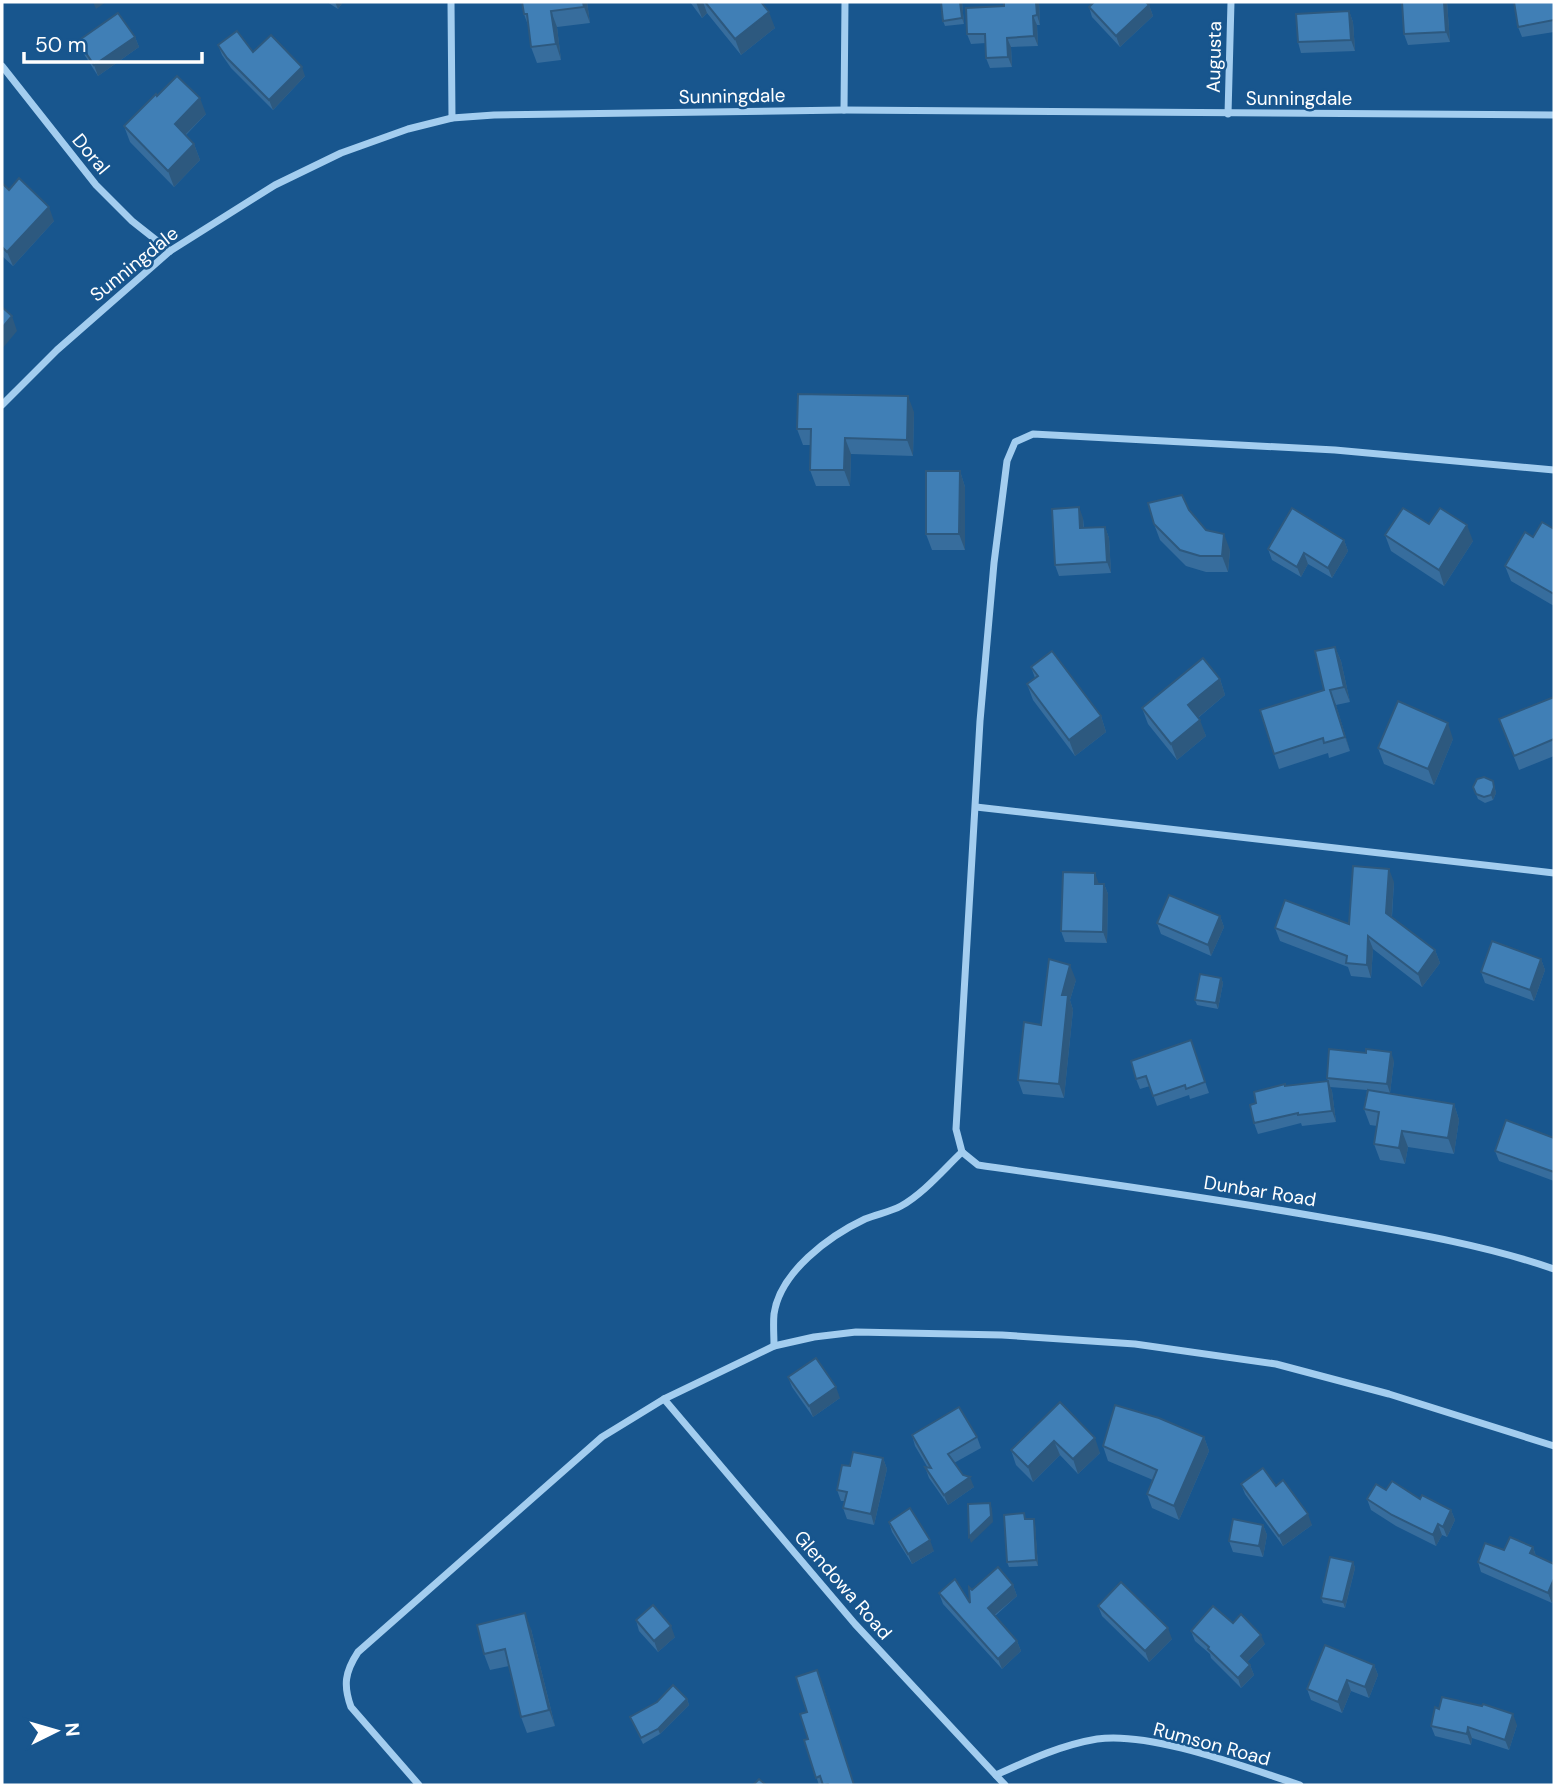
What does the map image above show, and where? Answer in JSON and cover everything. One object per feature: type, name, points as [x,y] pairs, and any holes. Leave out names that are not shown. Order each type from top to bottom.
[{"type":"street","points":[[451,2],[452,118]]},
{"type":"street","points":[[844,110],[845,2]]},
{"type":"street","name":"Augusta","points":[[1228,114],[1231,2]]},
{"type":"street","name":"Doral","points":[[2,66],[96,185],[132,221],[170,251]]},
{"type":"street","name":"Sunningdale","points":[[2,405],[57,350],[170,251],[275,185],[341,152],[408,129],[452,118],[494,115],[844,110],[1554,115]]},
{"type":"street","points":[[774,1346],[774,1314],[779,1295],[795,1269],[833,1239],[864,1220],[901,1205],[962,1152],[956,1129],[980,720],[994,563],[1007,461],[1015,442],[1033,434],[1102,437],[1335,450],[1554,470]]},
{"type":"street","points":[[976,807],[1554,873]]},
{"type":"street","name":"Dunbar Road","points":[[962,1152],[978,1165],[1235,1202],[1401,1231],[1509,1253],[1554,1269]]},
{"type":"street","points":[[419,1785],[351,1707],[345,1691],[345,1679],[349,1665],[358,1652],[602,1437],[664,1399],[774,1346],[814,1337],[856,1332],[1002,1335],[1135,1344],[1276,1364],[1389,1394],[1554,1446]]},
{"type":"street","name":"Glendowa Road","points":[[664,1399],[855,1624],[1005,1785]]},
{"type":"street","name":"Rumson Road","points":[[996,1775],[1044,1753],[1099,1739],[1139,1740],[1211,1756],[1300,1785]]},
{"type":"building","points":[[522,2],[583,2],[584,7],[551,11],[556,44],[531,47],[527,14],[524,14]]},
{"type":"building","points":[[705,2],[761,2],[769,12],[735,39]]},
{"type":"building","points":[[941,2],[960,2],[962,18],[943,21]]},
{"type":"building","points":[[1004,2],[1036,2],[1037,15],[1033,16],[1034,36],[1007,38],[1008,57],[986,58],[985,34],[967,34],[966,8],[1004,6]]},
{"type":"building","points":[[1094,2],[1146,2],[1149,5],[1116,36],[1089,7]]},
{"type":"building","points":[[1402,2],[1444,2],[1446,32],[1404,34]]},
{"type":"building","points":[[1514,2],[1554,2],[1554,20],[1518,27]]},
{"type":"building","points":[[1349,11],[1351,40],[1298,42],[1296,14]]},
{"type":"building","points":[[118,13],[135,37],[94,65],[78,41]]},
{"type":"building","points":[[237,31],[253,52],[271,35],[302,67],[269,100],[227,58],[218,45]]},
{"type":"building","points":[[177,76],[200,98],[175,124],[194,144],[168,171],[124,126]]},
{"type":"building","points":[[19,178],[49,207],[7,252],[2,247],[2,183],[9,190]]},
{"type":"building","points":[[2,307],[12,316],[2,328]]},
{"type":"building","points":[[798,394],[908,396],[907,440],[845,438],[844,470],[810,470],[811,429],[797,429]]},
{"type":"building","points":[[926,471],[960,471],[959,534],[926,534]]},
{"type":"building","points":[[1182,495],[1189,510],[1206,530],[1224,534],[1222,556],[1200,556],[1180,550],[1154,524],[1148,503]]},
{"type":"building","points":[[1079,507],[1080,528],[1105,527],[1107,562],[1055,565],[1052,509]]},
{"type":"building","points":[[1292,508],[1344,540],[1328,568],[1304,553],[1297,567],[1268,549]]},
{"type":"building","points":[[1403,508],[1429,524],[1440,508],[1467,525],[1439,570],[1385,535]]},
{"type":"building","points":[[1542,522],[1554,529],[1554,594],[1505,566],[1525,532],[1533,537]]},
{"type":"building","points":[[1335,647],[1344,687],[1330,690],[1345,737],[1324,743],[1323,738],[1274,754],[1260,710],[1324,690],[1315,651]]},
{"type":"building","points":[[1052,651],[1101,716],[1069,740],[1027,684],[1038,676],[1031,667]]},
{"type":"building","points":[[1203,658],[1220,679],[1188,705],[1200,720],[1171,744],[1142,708]]},
{"type":"building","points":[[1554,697],[1554,739],[1514,756],[1499,719]]},
{"type":"building","points":[[1398,701],[1448,723],[1428,769],[1378,748]]},
{"type":"building","points":[[1484,777],[1493,781],[1494,787],[1491,795],[1484,797],[1476,794],[1473,787],[1477,779]]},
{"type":"building","points":[[1353,866],[1389,869],[1386,913],[1435,950],[1418,974],[1368,936],[1367,965],[1346,963],[1347,956],[1275,928],[1285,900],[1349,924]]},
{"type":"building","points":[[1063,872],[1095,873],[1095,884],[1104,884],[1103,932],[1061,931]]},
{"type":"building","points":[[1169,895],[1220,916],[1208,945],[1157,923]]},
{"type":"building","points":[[1492,941],[1541,959],[1530,990],[1481,972]]},
{"type":"building","points":[[1049,959],[1070,965],[1062,995],[1068,995],[1059,1084],[1018,1080],[1024,1022],[1041,1025]]},
{"type":"building","points":[[1200,974],[1221,978],[1216,1003],[1195,1000]]},
{"type":"building","points":[[1191,1040],[1205,1082],[1186,1089],[1185,1085],[1153,1096],[1146,1076],[1136,1079],[1131,1061]]},
{"type":"building","points":[[1329,1049],[1366,1053],[1366,1049],[1391,1052],[1387,1084],[1327,1078]]},
{"type":"building","points":[[1328,1081],[1332,1111],[1298,1113],[1254,1123],[1250,1105],[1256,1103],[1254,1092],[1285,1084]]},
{"type":"building","points":[[1368,1090],[1454,1104],[1448,1138],[1402,1131],[1399,1148],[1374,1144],[1379,1112],[1364,1109]]},
{"type":"building","points":[[1506,1120],[1554,1138],[1554,1172],[1495,1151]]},
{"type":"building","points":[[816,1358],[836,1387],[809,1406],[788,1377]]},
{"type":"building","points":[[1060,1402],[1095,1438],[1073,1459],[1054,1441],[1028,1467],[1011,1450]]},
{"type":"building","points":[[1115,1405],[1159,1418],[1204,1437],[1174,1506],[1147,1494],[1157,1470],[1103,1446]]},
{"type":"building","points":[[959,1407],[977,1437],[948,1454],[963,1475],[970,1477],[944,1495],[925,1467],[931,1468],[912,1435]]},
{"type":"building","points":[[853,1452],[883,1458],[871,1514],[843,1508],[847,1492],[837,1490],[842,1465],[850,1466]]},
{"type":"building","points":[[1263,1468],[1276,1486],[1283,1480],[1308,1514],[1279,1536],[1241,1484]]},
{"type":"building","points":[[1392,1481],[1420,1499],[1422,1495],[1451,1510],[1443,1527],[1438,1524],[1433,1535],[1367,1499],[1376,1484],[1386,1490]]},
{"type":"building","points":[[990,1503],[991,1516],[969,1537],[968,1504]]},
{"type":"building","points":[[910,1508],[930,1540],[908,1554],[889,1522]]},
{"type":"building","points":[[1024,1513],[1025,1519],[1034,1519],[1036,1560],[1007,1562],[1004,1515]]},
{"type":"building","points":[[1233,1519],[1263,1525],[1259,1546],[1229,1541]]},
{"type":"building","points":[[1510,1537],[1533,1547],[1530,1553],[1554,1564],[1554,1579],[1548,1593],[1478,1562],[1485,1543],[1504,1550]]},
{"type":"building","points":[[1330,1557],[1353,1562],[1343,1602],[1321,1598]]},
{"type":"building","points":[[998,1567],[1013,1585],[988,1608],[1017,1641],[998,1659],[939,1593],[955,1579],[970,1603],[969,1587],[972,1590]]},
{"type":"building","points":[[1121,1582],[1168,1628],[1145,1651],[1098,1606]]},
{"type":"building","points":[[653,1605],[671,1626],[654,1641],[636,1620]]},
{"type":"building","points":[[1213,1606],[1233,1623],[1241,1614],[1261,1635],[1241,1656],[1250,1665],[1238,1678],[1191,1631]]},
{"type":"building","points":[[525,1613],[549,1710],[521,1717],[505,1649],[484,1654],[477,1625]]},
{"type":"building","points":[[1325,1645],[1374,1665],[1365,1687],[1347,1680],[1338,1702],[1307,1689]]},
{"type":"building","points":[[817,1670],[854,1785],[823,1785],[820,1776],[816,1778],[804,1740],[808,1739],[800,1714],[807,1712],[796,1677]]},
{"type":"building","points":[[673,1685],[687,1699],[658,1729],[641,1738],[630,1717],[657,1702]]},
{"type":"building","points":[[1442,1697],[1482,1706],[1483,1704],[1513,1714],[1505,1740],[1468,1727],[1467,1734],[1431,1726],[1435,1707],[1439,1709]]},
{"type":"building","points":[[759,1779],[766,1785],[753,1785]]}]
